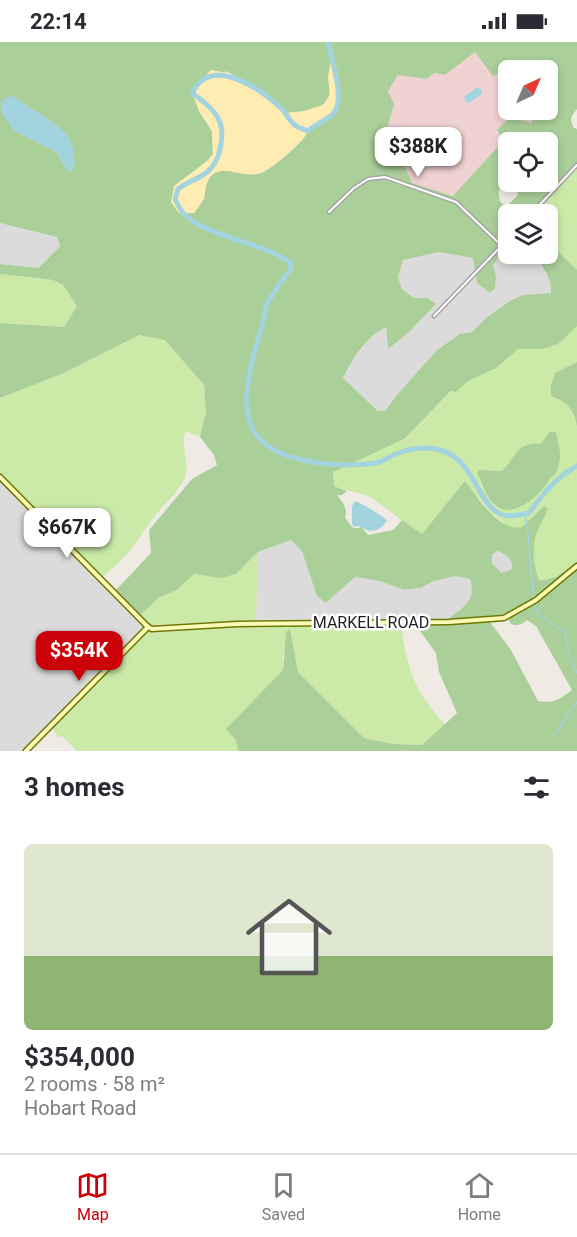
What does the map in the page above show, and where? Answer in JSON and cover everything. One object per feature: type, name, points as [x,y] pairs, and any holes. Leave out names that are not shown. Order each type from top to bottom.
[{"type":"street","points":[[540,204],[577,165]]},
{"type":"street","points":[[328,212],[361,183],[368,179],[385,177],[456,202],[498,242]]},
{"type":"street","points":[[434,316],[498,250]]},
{"type":"street","points":[[0,477],[148,627],[26,751]]},
{"type":"street","name":"MARKELL ROAD","points":[[148,627],[162,629],[237,624],[482,621],[504,618],[534,601],[577,566]]},
{"type":"shaded area","points":[[475,52],[498,64],[498,120],[533,120],[516,132],[498,132],[498,146],[454,196],[412,183],[388,126],[391,117],[388,91],[398,75],[426,79],[435,73],[445,75]]},
{"type":"shaded area","points":[[0,223],[57,237],[60,246],[37,268],[0,264]]},
{"type":"shaded area","points":[[439,252],[474,258],[477,283],[496,276],[493,265],[498,258],[498,264],[540,264],[552,287],[551,293],[523,295],[486,318],[472,332],[460,334],[437,350],[396,396],[387,410],[379,411],[343,379],[360,347],[373,336],[386,327],[388,348],[408,333],[435,305],[427,298],[414,298],[402,289],[398,277],[403,260]]},
{"type":"shaded area","points":[[0,479],[145,627],[22,751],[0,751]]},
{"type":"shaded area","points":[[291,540],[302,551],[326,603],[355,577],[380,581],[404,590],[420,588],[434,581],[455,576],[470,579],[473,588],[468,604],[448,619],[256,620],[258,552]]},
{"type":"shaded area","points":[[496,551],[506,554],[511,560],[511,571],[500,573],[492,563],[492,555]]},
{"type":"green space","points":[[0,42],[577,42],[577,109],[571,120],[574,128],[577,129],[577,164],[558,185],[558,132],[498,132],[497,130],[507,120],[531,123],[533,120],[558,120],[558,60],[498,60],[498,74],[493,76],[475,52],[445,75],[435,73],[426,79],[398,75],[388,91],[394,104],[388,126],[412,183],[453,196],[498,146],[498,192],[503,204],[498,204],[498,258],[493,265],[496,276],[495,288],[490,293],[477,283],[473,258],[439,252],[403,260],[398,277],[402,289],[414,298],[427,298],[436,304],[408,333],[388,349],[386,327],[371,338],[356,355],[343,378],[378,411],[386,410],[437,350],[460,334],[472,332],[486,318],[510,301],[523,295],[551,293],[548,277],[541,264],[558,264],[558,252],[577,270],[577,326],[558,344],[542,349],[518,349],[496,368],[468,381],[456,392],[451,391],[404,439],[333,472],[334,486],[347,491],[342,495],[337,495],[345,508],[345,518],[353,528],[362,528],[368,535],[393,530],[402,520],[422,534],[465,481],[489,512],[513,527],[522,527],[544,506],[548,509],[534,544],[539,581],[556,577],[577,562],[577,564],[540,594],[509,614],[487,619],[448,619],[470,598],[472,586],[470,579],[455,576],[434,581],[420,588],[404,590],[380,581],[355,577],[326,603],[317,596],[302,551],[291,540],[258,552],[236,574],[221,578],[194,574],[177,590],[160,597],[140,615],[116,590],[151,553],[149,530],[192,479],[217,465],[214,455],[200,437],[206,412],[204,385],[165,340],[139,335],[64,373],[0,398],[0,323],[64,327],[77,306],[63,285],[53,280],[0,274],[0,264],[38,268],[60,246],[57,237],[0,223]],"holes":[[[226,71],[260,90],[286,113],[310,110],[322,105],[330,94],[328,77],[333,114],[308,131],[295,148],[280,161],[258,174],[232,172],[227,135],[205,188],[204,200],[174,186],[213,154],[212,131],[199,111]],[[497,551],[503,554],[511,563],[511,570],[501,573],[492,563],[492,555]]]},
{"type":"green space","points":[[577,167],[577,562],[556,577],[528,585],[512,530],[490,512],[465,482],[421,535],[371,497],[334,486],[333,471],[404,439],[565,284],[554,264],[558,264],[558,204],[542,204],[554,192],[558,192],[558,187]]},
{"type":"green space","points":[[517,192],[552,192],[541,204],[509,204],[518,195]]},
{"type":"green space","points":[[0,274],[53,280],[63,285],[77,306],[64,327],[0,323]]},
{"type":"green space","points":[[139,334],[165,340],[204,385],[206,412],[200,437],[185,431],[186,473],[181,486],[127,554],[103,577],[0,475],[0,398],[64,373]]},
{"type":"green space","points":[[577,362],[577,426],[569,407],[551,396],[551,385],[555,373]]},
{"type":"green space","points":[[549,432],[556,432],[560,449],[560,459],[555,475],[526,504],[509,510],[493,503],[477,473],[479,470],[502,471],[521,448],[526,445],[541,444]]},
{"type":"green space","points":[[258,552],[256,620],[151,625],[140,615],[160,597],[177,590],[194,574],[230,575],[242,568]]},
{"type":"green space","points":[[577,569],[577,751],[238,751],[236,740],[226,729],[283,670],[286,632],[290,629],[298,672],[364,738],[393,744],[422,745],[457,713],[439,672],[436,653],[415,624],[490,622],[511,650],[538,701],[548,702],[560,698],[572,690],[536,626],[527,620],[520,625],[511,624],[508,618],[538,601]]},
{"type":"green space","points":[[401,624],[406,654],[414,678],[426,701],[445,724],[423,745],[393,744],[364,738],[298,672],[290,630],[283,656],[283,670],[236,740],[238,751],[77,751],[62,736],[59,738],[53,729],[148,630],[155,633],[250,625]]},
{"type":"sand","points":[[331,59],[339,96],[336,110],[332,115],[308,131],[279,161],[265,171],[254,174],[216,172],[209,178],[204,198],[194,213],[179,213],[171,202],[174,186],[207,162],[213,154],[212,131],[199,111],[192,93],[211,70],[242,80],[261,92],[286,113],[304,111],[323,105],[330,95],[328,77]]},
{"type":"water","points":[[477,87],[481,89],[482,94],[469,103],[466,102],[464,97]]},
{"type":"water","points":[[11,95],[67,135],[74,155],[74,168],[70,172],[56,152],[14,131],[1,112],[1,102]]},
{"type":"water","points":[[355,501],[387,521],[374,531],[354,527],[352,506]]},
{"type":"waterway","points":[[328,42],[337,80],[338,101],[332,115],[308,131],[296,126],[283,110],[263,94],[237,79],[212,76],[201,81],[192,93],[213,111],[221,125],[222,133],[217,159],[211,168],[178,189],[175,199],[180,208],[195,223],[207,229],[265,250],[291,263],[290,270],[267,304],[251,366],[247,405],[248,416],[255,432],[268,446],[281,453],[330,464],[375,463],[412,449],[440,450],[460,462],[491,507],[498,513],[513,516],[529,513],[556,481],[577,466]]},
{"type":"waterway","points":[[525,514],[537,613],[565,633],[569,656],[577,673]]},
{"type":"waterway","points":[[555,735],[577,702]]}]
